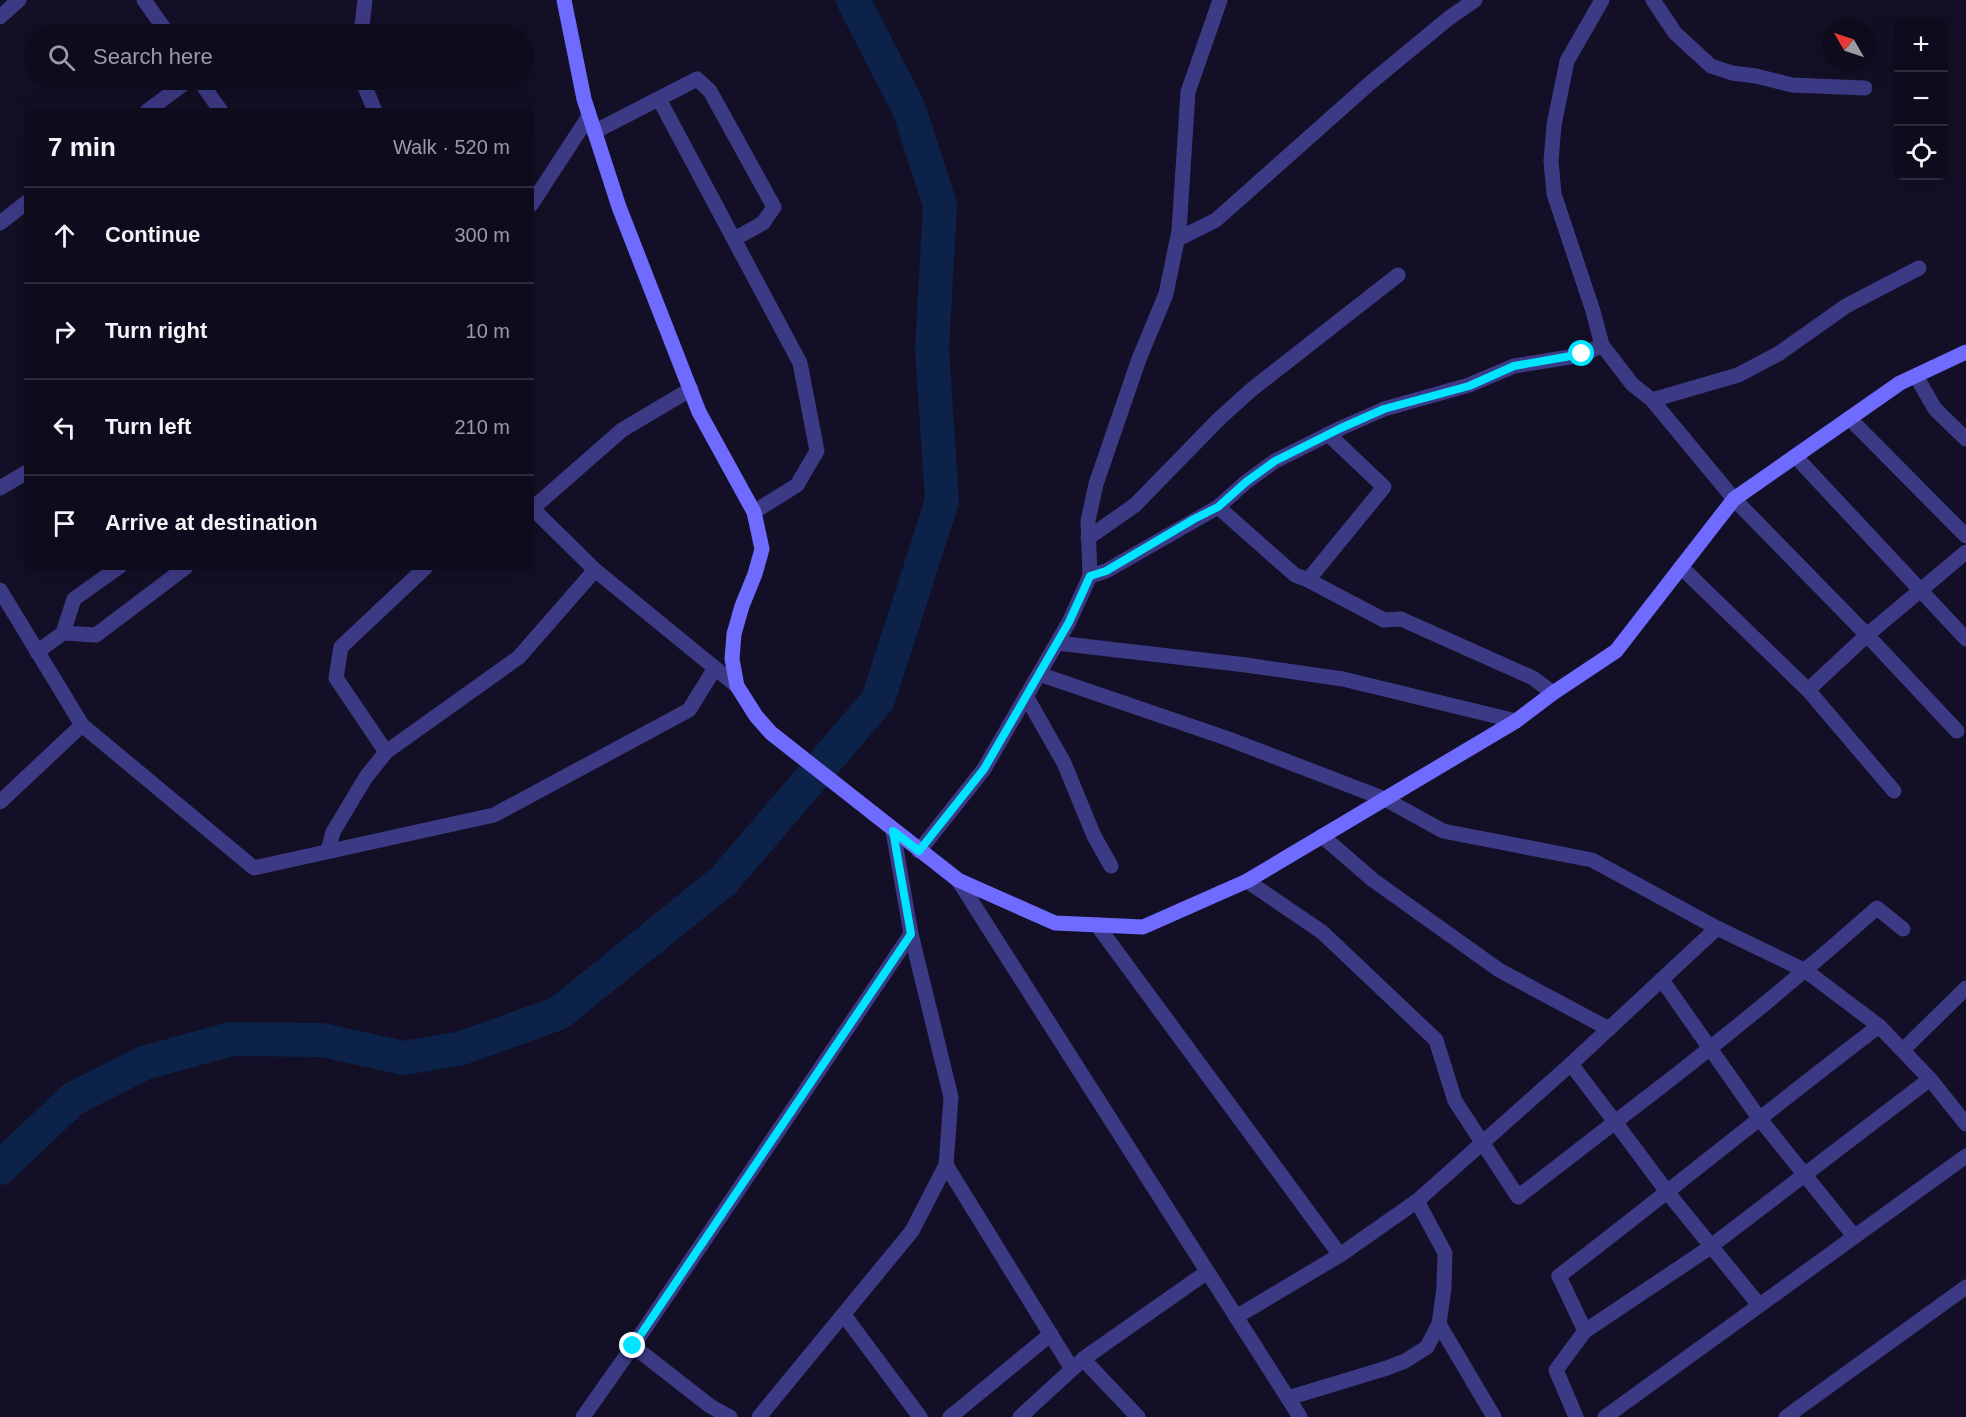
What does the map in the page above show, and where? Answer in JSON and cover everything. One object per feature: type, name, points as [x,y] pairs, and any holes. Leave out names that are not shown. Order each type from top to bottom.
[{"type":"main road","points":[[564,0],[584,99],[620,207],[699,412],[754,512],[762,549],[734,634],[732,659],[737,686],[756,716],[771,733],[919,851],[958,880],[1055,923],[1143,927],[1247,881],[1516,721],[1616,651],[1734,500],[1900,383],[1966,352]]},
{"type":"street","points":[[0,16],[19,0]]},
{"type":"street","points":[[144,0],[161,24]]},
{"type":"street","points":[[919,851],[984,769],[1069,622],[1090,576],[1088,521],[1096,484],[1139,359],[1166,294],[1178,240],[1188,92],[1220,0]]},
{"type":"street","points":[[1178,240],[1216,220],[1369,84],[1449,18],[1475,0]]},
{"type":"street","points":[[1602,0],[1567,61],[1554,125],[1551,161],[1554,194],[1593,310],[1602,345],[1632,384],[1652,400],[1734,500],[1867,635],[1957,731]]},
{"type":"street","points":[[1653,0],[1675,33],[1711,66],[1732,73],[1792,85],[1866,88]]},
{"type":"street","points":[[363,24],[367,1]]},
{"type":"street","points":[[594,132],[697,79],[710,91],[774,207],[763,223],[734,239]]},
{"type":"street","points":[[151,108],[175,90]]},
{"type":"street","points":[[207,90],[220,108]]},
{"type":"street","points":[[366,90],[374,108]]},
{"type":"street","points":[[658,99],[800,363],[817,451],[797,485],[754,512]]},
{"type":"street","points":[[534,200],[589,116]]},
{"type":"street","points":[[0,223],[24,204]]},
{"type":"street","points":[[1652,400],[1738,375],[1778,354],[1846,306],[1919,268]]},
{"type":"street","points":[[1089,538],[1136,505],[1219,419],[1251,390],[1398,275]]},
{"type":"street","points":[[1090,576],[1106,571],[1218,507],[1246,482],[1275,461],[1328,434],[1384,409],[1469,386],[1514,366],[1582,354],[1602,345]]},
{"type":"street","points":[[1916,376],[1935,409],[1966,439]]},
{"type":"street","points":[[534,506],[622,430],[690,389]]},
{"type":"street","points":[[1849,417],[1966,536]]},
{"type":"street","points":[[1308,580],[1384,487],[1328,434]]},
{"type":"street","points":[[1795,456],[1966,639]]},
{"type":"street","points":[[0,488],[24,474]]},
{"type":"street","points":[[1218,507],[1295,575],[1384,620],[1401,619],[1533,678],[1553,693]]},
{"type":"street","points":[[534,510],[595,570],[737,686]]},
{"type":"street","points":[[1808,690],[1867,635],[1966,552]]},
{"type":"street","points":[[1681,567],[1808,690],[1894,791]]},
{"type":"street","points":[[37,652],[63,633],[74,599],[115,570]]},
{"type":"street","points":[[63,633],[96,634],[182,570]]},
{"type":"street","points":[[386,752],[336,678],[341,647],[423,570]]},
{"type":"street","points":[[328,851],[333,832],[366,777],[386,752],[519,657],[595,570]]},
{"type":"street","points":[[0,590],[82,725],[254,868],[494,815],[689,710],[715,668]]},
{"type":"street","points":[[1057,643],[1343,679],[1516,721]]},
{"type":"street","points":[[1039,674],[1226,738],[1385,799],[1443,831],[1592,860],[1717,928],[1806,971],[1879,1026],[1930,1079],[1966,1124]]},
{"type":"street","points":[[1026,696],[1064,763],[1094,837],[1111,866]]},
{"type":"street","points":[[0,802],[82,725]]},
{"type":"street","points":[[759,1417],[912,1231],[946,1166],[951,1097],[911,934],[893,831]]},
{"type":"street","points":[[1322,836],[1373,880],[1499,970],[1609,1029]]},
{"type":"street","points":[[958,880],[1300,1417]]},
{"type":"street","points":[[1247,881],[1322,932],[1436,1040],[1455,1101],[1518,1197],[1711,1049],[1806,971],[1877,908],[1903,928]]},
{"type":"street","points":[[1097,925],[1340,1255]]},
{"type":"street","points":[[1236,1317],[1340,1255],[1417,1201],[1571,1064],[1717,928]]},
{"type":"street","points":[[583,1417],[911,934]]},
{"type":"street","points":[[1662,980],[1759,1118],[1854,1236]]},
{"type":"street","points":[[1903,1050],[1966,988]]},
{"type":"street","points":[[1585,1331],[1558,1276],[1879,1026]]},
{"type":"street","points":[[1571,1064],[1668,1192],[1759,1305]]},
{"type":"street","points":[[1576,1417],[1556,1370],[1585,1331],[1712,1245],[1930,1079]]},
{"type":"street","points":[[1605,1417],[1966,1156]]},
{"type":"street","points":[[946,1166],[1051,1334],[1078,1364],[1138,1417]]},
{"type":"street","points":[[1288,1398],[1387,1368],[1405,1361],[1427,1347],[1439,1324],[1444,1288],[1445,1253],[1417,1201]]},
{"type":"street","points":[[1030,1414],[1078,1364],[1207,1272]]},
{"type":"street","points":[[1786,1417],[1966,1287]]},
{"type":"street","points":[[844,1315],[920,1417]]},
{"type":"street","points":[[1439,1324],[1494,1417]]},
{"type":"street","points":[[950,1417],[1051,1334]]},
{"type":"street","points":[[633,1346],[710,1407],[730,1417]]},
{"type":"waterway","points":[[0,1168],[73,1099],[144,1063],[231,1039],[322,1040],[404,1058],[462,1048],[559,1013],[724,880],[878,700],[942,501],[932,349],[940,205],[909,109],[853,0]]},
{"type":"route","points":[[633,1346],[911,934],[893,831],[919,851],[984,769],[1069,622],[1090,576],[1106,571],[1218,507],[1246,482],[1275,461],[1341,428],[1384,409],[1469,386],[1514,366],[1582,354]]}]
